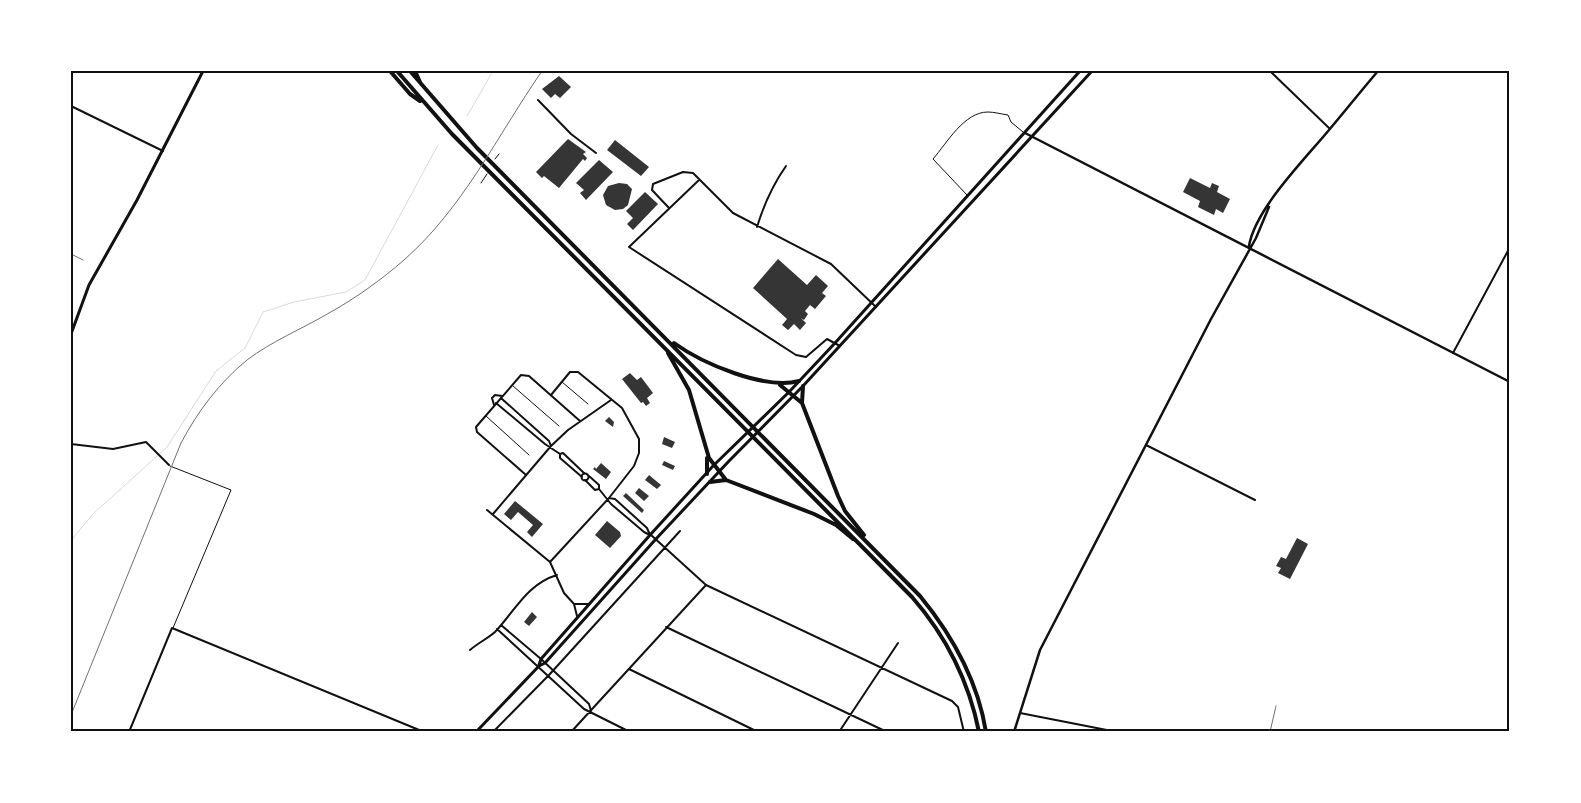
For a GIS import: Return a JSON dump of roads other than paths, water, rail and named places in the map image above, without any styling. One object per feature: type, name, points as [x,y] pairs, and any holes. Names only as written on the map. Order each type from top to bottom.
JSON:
[{"type":"highway","points":[[390,71],[414,98],[424,104]]},
{"type":"highway","points":[[398,71],[424,104],[473,155],[872,555],[920,606],[940,634],[964,680],[979,732]]},
{"type":"highway","points":[[410,71],[477,148],[875,548],[920,596],[955,647],[974,688],[986,732]]},
{"type":"highway","points":[[415,71],[423,88]]},
{"type":"highway","points":[[664,336],[702,361],[778,384],[802,404],[841,504],[875,548]]},
{"type":"highway","points":[[666,348],[689,390],[707,453],[713,466],[726,480],[821,517],[836,525],[872,555]]},
{"type":"highway","points":[[778,384],[799,381]]},
{"type":"highway","points":[[802,404],[803,386]]},
{"type":"highway","points":[[707,453],[707,474]]},
{"type":"highway","points":[[710,482],[726,480]]},
{"type":"main road","points":[[71,334],[89,285],[163,151],[203,71]]},
{"type":"main road","points":[[539,666],[541,659],[650,535],[713,466],[789,392],[1080,71]]},
{"type":"main road","points":[[476,732],[539,666],[545,663],[655,540],[794,396],[1092,71]]},
{"type":"street","points":[[1270,71],[1330,129]]},
{"type":"street","points":[[1014,732],[1040,650],[1249,247],[1251,236],[1284,183],[1378,71]]},
{"type":"street","points":[[538,100],[571,134],[596,154]]},
{"type":"street","points":[[71,106],[163,151]]},
{"type":"street","points":[[1025,132],[1510,382]]},
{"type":"street","points":[[757,227],[773,182],[786,166]]},
{"type":"street","points":[[670,208],[652,190],[656,182],[683,172],[693,173],[733,213],[831,264],[876,307]]},
{"type":"street","points":[[699,180],[629,247],[796,355],[806,357],[824,340],[831,339],[840,346]]},
{"type":"street","points":[[1453,353],[1510,248]]},
{"type":"street","points":[[550,395],[570,372],[578,372],[622,408],[639,439],[640,452],[634,466],[608,498],[550,562]]},
{"type":"street","points":[[526,475],[477,432],[477,425],[522,375],[526,375],[580,421]]},
{"type":"street","points":[[551,446],[549,441],[501,397],[494,395],[492,398],[495,404],[545,444],[551,446],[560,454],[563,453],[599,485],[599,489],[616,508],[650,535],[706,585],[954,703],[959,711],[964,732]]},
{"type":"street","points":[[492,514],[551,446],[580,421],[612,399]]},
{"type":"street","points":[[71,444],[113,449],[146,442],[169,465]]},
{"type":"street","points":[[1146,445],[1255,500]]},
{"type":"street","points":[[560,454],[560,458],[595,490],[599,489]]},
{"type":"street","points":[[582,477],[584,473]]},
{"type":"street","points":[[586,480],[589,476]]},
{"type":"street","points":[[608,498],[615,499],[648,528],[650,535]]},
{"type":"street","points":[[487,510],[550,562],[564,593],[577,610],[576,621]]},
{"type":"street","points":[[493,732],[549,675],[680,531]]},
{"type":"street","points":[[470,650],[497,630],[528,591],[541,581],[556,574]]},
{"type":"street","points":[[571,732],[706,585]]},
{"type":"street","points":[[574,604],[586,606],[591,603]]},
{"type":"street","points":[[500,625],[541,659],[589,704],[591,711]]},
{"type":"street","points":[[666,627],[887,732]]},
{"type":"street","points":[[129,732],[172,628],[424,732]]},
{"type":"street","points":[[497,630],[549,675],[584,709],[630,732]]},
{"type":"street","points":[[839,732],[898,643]]},
{"type":"street","points":[[629,669],[758,732]]},
{"type":"street","points":[[1020,713],[1117,732]]},
{"type":"lane","points":[[968,196],[933,159],[965,121],[974,114],[982,112],[1008,114],[1011,122],[1025,132]]},
{"type":"lane","points":[[562,381],[588,404]]},
{"type":"lane","points":[[512,385],[559,426]]},
{"type":"lane","points":[[485,416],[529,455]]},
{"type":"lane","points":[[169,465],[231,490],[172,628]]},
{"type":"waterway","points":[[467,116],[493,71]]},
{"type":"waterway","points":[[71,549],[73,538],[93,514],[167,447],[216,371],[245,348],[263,312],[294,302],[346,292],[365,280],[438,145]]},
{"type":"railway","points":[[71,715],[181,443],[202,409],[227,378],[247,360],[359,295],[404,260],[445,217],[462,194],[542,71]]},
{"type":"railway","points":[[71,254],[83,260]]},
{"type":"railway","points":[[1270,732],[1276,706]]}]
